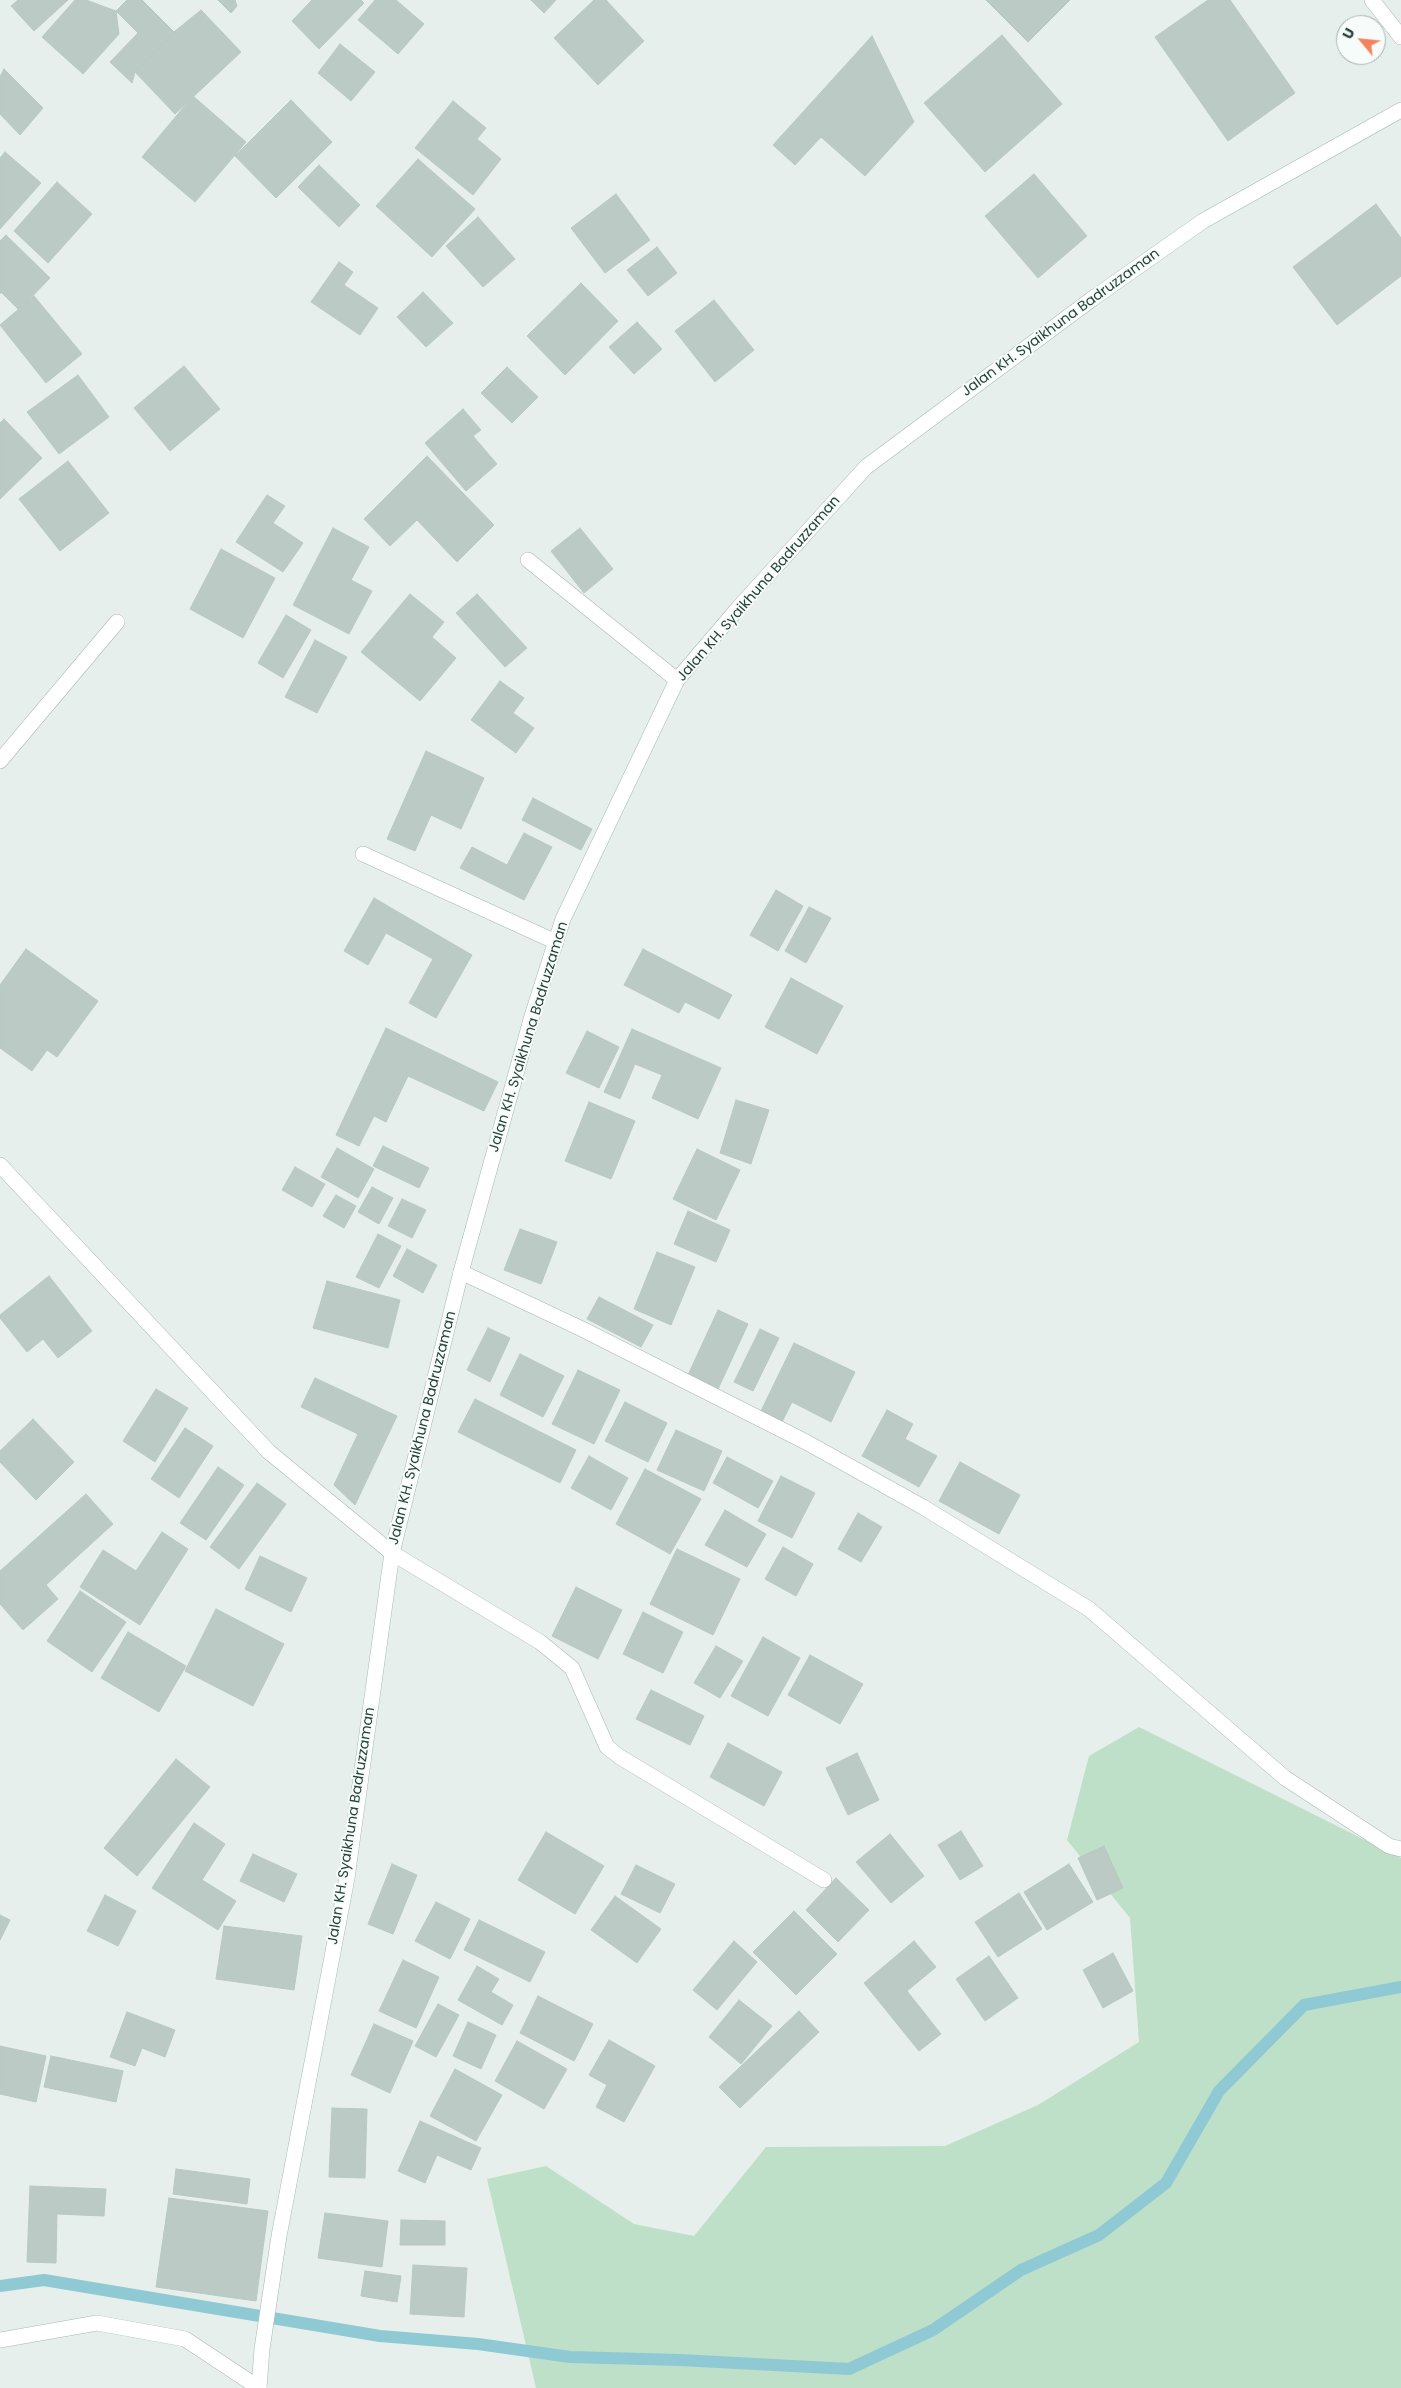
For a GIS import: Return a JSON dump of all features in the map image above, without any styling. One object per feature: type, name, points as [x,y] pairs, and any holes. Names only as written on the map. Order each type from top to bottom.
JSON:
[{"type":"street","points":[[1372,0],[1401,37]]},
{"type":"street","name":"Jalan KH. Syaikhuna Badruzzaman","points":[[259,2388],[262,2349],[279,2236],[347,1878],[392,1553],[461,1272],[532,1016],[556,942],[568,910],[676,680],[740,606],[874,461],[1084,305],[1203,221],[1401,110]]},
{"type":"street","points":[[528,560],[676,680]]},
{"type":"street","points":[[0,761],[117,622]]},
{"type":"street","points":[[362,854],[556,942]]},
{"type":"street","points":[[0,1165],[269,1452],[392,1553],[540,1642],[572,1668],[608,1747],[620,1757],[824,1880]]},
{"type":"street","points":[[461,1272],[582,1329],[806,1442],[923,1507],[1089,1609],[1285,1778],[1389,1846],[1401,1849]]},
{"type":"street","points":[[0,2340],[97,2324],[185,2339],[259,2388]]},
{"type":"green space","points":[[1139,1727],[1401,1858],[1401,2388],[536,2388],[487,2179],[546,2166],[634,2224],[694,2236],[766,2147],[945,2146],[1038,2105],[1139,2042],[1130,1918],[1067,1840],[1089,1756]]},
{"type":"building","points":[[18,0],[68,0],[34,31],[11,6]]},
{"type":"building","points":[[75,0],[86,0],[116,11],[119,34],[83,74],[42,37]]},
{"type":"building","points":[[127,0],[142,0],[174,32],[135,72],[132,83],[110,62],[138,33],[116,11]]},
{"type":"building","points":[[218,0],[235,0],[237,6],[231,13]]},
{"type":"building","points":[[312,0],[361,0],[364,3],[319,49],[292,21]]},
{"type":"building","points":[[375,0],[396,0],[424,24],[398,54],[358,20]]},
{"type":"building","points":[[531,0],[556,0],[544,13]]},
{"type":"building","points":[[594,0],[606,0],[644,41],[598,85],[554,38]]},
{"type":"building","points":[[986,0],[1070,0],[1028,42]]},
{"type":"building","points":[[1208,0],[1230,0],[1295,93],[1228,141],[1155,37]]},
{"type":"building","points":[[201,10],[241,52],[175,114],[135,72],[174,32]]},
{"type":"building","points":[[1002,35],[1062,104],[985,172],[924,103]]},
{"type":"building","points":[[872,36],[914,122],[865,176],[821,137],[795,165],[773,145]]},
{"type":"building","points":[[340,44],[375,72],[351,101],[318,73]]},
{"type":"building","points":[[4,69],[43,108],[20,135],[0,114],[0,77]]},
{"type":"building","points":[[193,96],[246,142],[195,202],[142,157]]},
{"type":"building","points":[[291,100],[332,142],[276,198],[235,156]]},
{"type":"building","points":[[453,101],[486,128],[477,139],[501,159],[473,195],[415,148]]},
{"type":"building","points":[[5,152],[41,183],[0,229],[0,158]]},
{"type":"building","points":[[418,159],[475,209],[432,257],[376,206]]},
{"type":"building","points":[[319,165],[360,205],[339,227],[298,187]]},
{"type":"building","points":[[1034,174],[1087,236],[1038,278],[985,216]]},
{"type":"building","points":[[57,182],[92,214],[48,263],[14,231]]},
{"type":"building","points":[[616,194],[650,240],[605,273],[571,228]]},
{"type":"building","points":[[1376,204],[1401,238],[1401,276],[1337,325],[1293,267]]},
{"type":"building","points":[[478,217],[515,259],[483,287],[446,246]]},
{"type":"building","points":[[6,235],[50,278],[19,310],[1,292],[0,294],[0,241]]},
{"type":"building","points":[[657,247],[677,273],[648,296],[627,270]]},
{"type":"building","points":[[339,262],[353,272],[344,285],[378,308],[360,335],[311,302]]},
{"type":"building","points":[[581,283],[618,321],[565,375],[527,336]]},
{"type":"building","points":[[423,292],[453,323],[426,347],[397,317]]},
{"type":"building","points":[[34,296],[82,354],[46,383],[0,325]]},
{"type":"building","points":[[714,300],[754,350],[715,382],[675,331]]},
{"type":"building","points":[[637,322],[662,349],[634,374],[609,347]]},
{"type":"building","points":[[184,366],[220,409],[170,451],[134,408]]},
{"type":"building","points":[[507,367],[538,397],[512,423],[481,393]]},
{"type":"building","points":[[78,375],[109,417],[59,454],[27,412]]},
{"type":"building","points":[[463,409],[481,430],[473,436],[497,464],[466,491],[425,443]]},
{"type":"building","points":[[4,419],[42,458],[0,499],[0,423]]},
{"type":"building","points":[[427,456],[494,525],[457,562],[417,520],[390,546],[364,519]]},
{"type":"building","points":[[68,461],[109,513],[60,551],[19,499]]},
{"type":"building","points":[[267,495],[285,506],[273,523],[303,543],[283,572],[236,542]]},
{"type":"building","points":[[333,528],[369,547],[351,580],[372,591],[349,634],[293,605]]},
{"type":"building","points":[[580,528],[613,569],[584,593],[551,551]]},
{"type":"building","points":[[221,549],[275,578],[243,638],[190,609]]},
{"type":"building","points":[[410,594],[444,622],[432,637],[456,658],[420,701],[361,652]]},
{"type":"building","points":[[477,594],[527,648],[505,667],[456,613]]},
{"type":"building","points":[[286,615],[311,630],[283,678],[258,663]]},
{"type":"building","points":[[315,640],[347,657],[317,713],[285,697]]},
{"type":"building","points":[[500,681],[524,698],[513,713],[534,728],[516,753],[471,720]]},
{"type":"building","points":[[426,751],[484,778],[461,829],[431,815],[415,851],[387,839]]},
{"type":"building","points":[[533,798],[592,829],[581,850],[522,820]]},
{"type":"building","points":[[524,833],[552,847],[524,900],[460,868],[472,847],[507,865]]},
{"type":"building","points":[[776,890],[803,906],[778,951],[750,935]]},
{"type":"building","points":[[374,898],[472,955],[436,1018],[409,1003],[433,959],[386,933],[368,965],[344,951]]},
{"type":"building","points":[[809,907],[831,918],[806,963],[785,951]]},
{"type":"building","points":[[26,949],[98,1001],[57,1057],[47,1050],[32,1071],[0,1048],[0,985]]},
{"type":"building","points":[[643,949],[732,995],[719,1019],[685,1002],[679,1013],[624,985]]},
{"type":"building","points":[[791,978],[843,1006],[817,1054],[765,1027]]},
{"type":"building","points":[[386,1028],[498,1082],[484,1111],[408,1076],[386,1122],[374,1116],[359,1146],[336,1135]]},
{"type":"building","points":[[632,1029],[721,1068],[698,1119],[652,1098],[662,1075],[635,1064],[620,1099],[604,1092]]},
{"type":"building","points":[[587,1031],[619,1047],[599,1088],[566,1073]]},
{"type":"building","points":[[736,1100],[769,1110],[751,1164],[720,1153]]},
{"type":"building","points":[[589,1102],[635,1121],[611,1179],[565,1161]]},
{"type":"building","points":[[383,1146],[429,1168],[419,1188],[373,1166]]},
{"type":"building","points":[[337,1148],[374,1169],[358,1198],[321,1177]]},
{"type":"building","points":[[697,1149],[740,1170],[716,1220],[673,1199]]},
{"type":"building","points":[[295,1167],[325,1184],[312,1207],[282,1190]]},
{"type":"building","points":[[372,1187],[393,1198],[379,1224],[358,1212]]},
{"type":"building","points":[[336,1195],[356,1206],[344,1228],[323,1216]]},
{"type":"building","points":[[402,1199],[426,1210],[412,1238],[388,1226]]},
{"type":"building","points":[[688,1211],[730,1230],[716,1262],[674,1244]]},
{"type":"building","points":[[520,1229],[557,1242],[541,1284],[504,1270]]},
{"type":"building","points":[[378,1234],[401,1246],[379,1288],[356,1277]]},
{"type":"building","points":[[407,1249],[437,1265],[423,1293],[393,1276]]},
{"type":"building","points":[[657,1252],[695,1267],[671,1325],[634,1309]]},
{"type":"building","points":[[49,1276],[92,1331],[58,1358],[43,1339],[27,1352],[0,1318],[0,1315]]},
{"type":"building","points":[[327,1281],[400,1300],[388,1348],[313,1328]]},
{"type":"building","points":[[599,1297],[653,1325],[641,1347],[587,1319]]},
{"type":"building","points":[[718,1310],[748,1324],[718,1389],[688,1375]]},
{"type":"building","points":[[488,1328],[510,1338],[490,1382],[467,1370]]},
{"type":"building","points":[[760,1329],[779,1338],[753,1391],[734,1382]]},
{"type":"building","points":[[794,1343],[855,1372],[831,1422],[792,1402],[782,1422],[761,1411]]},
{"type":"building","points":[[520,1354],[564,1376],[543,1417],[500,1395]]},
{"type":"building","points":[[578,1370],[620,1390],[594,1444],[552,1424]]},
{"type":"building","points":[[315,1378],[397,1416],[355,1505],[334,1485],[358,1434],[301,1407]]},
{"type":"building","points":[[156,1389],[188,1408],[155,1462],[123,1441]]},
{"type":"building","points":[[475,1399],[576,1450],[560,1483],[458,1432]]},
{"type":"building","points":[[625,1402],[667,1423],[648,1462],[605,1441]]},
{"type":"building","points":[[887,1410],[913,1424],[905,1439],[937,1456],[919,1487],[862,1456]]},
{"type":"building","points":[[33,1419],[74,1462],[36,1500],[0,1462],[0,1451]]},
{"type":"building","points":[[185,1428],[213,1446],[179,1498],[151,1479]]},
{"type":"building","points":[[676,1430],[722,1451],[704,1491],[657,1470]]},
{"type":"building","points":[[589,1456],[628,1478],[611,1510],[571,1488]]},
{"type":"building","points":[[727,1457],[773,1481],[758,1508],[713,1483]]},
{"type":"building","points":[[960,1462],[1020,1495],[999,1534],[939,1501]]},
{"type":"building","points":[[218,1467],[244,1485],[206,1540],[180,1523]]},
{"type":"building","points":[[645,1469],[701,1499],[670,1554],[616,1524]]},
{"type":"building","points":[[781,1476],[815,1493],[792,1538],[758,1521]]},
{"type":"building","points":[[257,1483],[286,1504],[239,1569],[210,1547]]},
{"type":"building","points":[[86,1494],[113,1524],[46,1585],[58,1599],[23,1630],[0,1604],[0,1571]]},
{"type":"building","points":[[725,1510],[766,1534],[747,1567],[705,1545]]},
{"type":"building","points":[[858,1513],[882,1527],[861,1562],[838,1549]]},
{"type":"building","points":[[162,1532],[188,1549],[140,1625],[80,1587],[103,1550],[136,1571]]},
{"type":"building","points":[[783,1547],[813,1564],[796,1596],[765,1579]]},
{"type":"building","points":[[677,1549],[740,1579],[713,1635],[650,1604]]},
{"type":"building","points":[[260,1556],[307,1578],[291,1612],[245,1589]]},
{"type":"building","points":[[576,1587],[622,1610],[598,1659],[552,1636]]},
{"type":"building","points":[[80,1591],[126,1622],[92,1672],[47,1641]]},
{"type":"building","points":[[216,1609],[284,1644],[253,1706],[185,1671]]},
{"type":"building","points":[[643,1612],[683,1632],[663,1673],[623,1654]]},
{"type":"building","points":[[128,1632],[186,1666],[159,1712],[101,1678]]},
{"type":"building","points":[[763,1637],[800,1658],[768,1716],[731,1696]]},
{"type":"building","points":[[716,1646],[743,1661],[720,1698],[694,1683]]},
{"type":"building","points":[[810,1655],[863,1684],[840,1724],[788,1695]]},
{"type":"building","points":[[651,1690],[704,1716],[690,1745],[636,1719]]},
{"type":"building","points":[[728,1743],[782,1772],[764,1806],[710,1777]]},
{"type":"building","points":[[857,1753],[879,1800],[848,1815],[826,1768]]},
{"type":"building","points":[[176,1759],[210,1787],[137,1876],[104,1848]]},
{"type":"building","points":[[194,1823],[225,1844],[202,1880],[236,1901],[218,1930],[152,1888]]},
{"type":"building","points":[[961,1831],[983,1866],[960,1880],[938,1845]]},
{"type":"building","points":[[546,1832],[604,1866],[575,1914],[518,1880]]},
{"type":"building","points":[[890,1834],[924,1876],[891,1903],[856,1862]]},
{"type":"building","points":[[1104,1846],[1123,1888],[1097,1900],[1078,1858]]},
{"type":"building","points":[[253,1854],[297,1874],[284,1902],[240,1881]]},
{"type":"building","points":[[392,1864],[417,1875],[393,1934],[368,1924]]},
{"type":"building","points":[[1069,1864],[1093,1902],[1047,1930],[1024,1892]]},
{"type":"building","points":[[636,1865],[675,1884],[660,1913],[621,1894]]},
{"type":"building","points":[[836,1878],[869,1910],[838,1942],[806,1910]]},
{"type":"building","points":[[1019,1893],[1042,1929],[998,1957],[975,1922]]},
{"type":"building","points":[[105,1895],[136,1911],[118,1946],[87,1931]]},
{"type":"building","points":[[615,1896],[661,1929],[637,1963],[591,1930]]},
{"type":"building","points":[[436,1902],[470,1919],[450,1959],[415,1941]]},
{"type":"building","points":[[794,1911],[837,1954],[796,1995],[753,1952]]},
{"type":"building","points":[[0,1915],[10,1920],[0,1940]]},
{"type":"building","points":[[479,1920],[545,1952],[530,1982],[464,1950]]},
{"type":"building","points":[[224,1926],[302,1936],[294,1990],[216,1979]]},
{"type":"building","points":[[734,1941],[757,1962],[717,2010],[693,1990]]},
{"type":"building","points":[[914,1941],[936,1967],[907,1991],[941,2034],[919,2051],[864,1983]]},
{"type":"building","points":[[1113,1953],[1133,1991],[1103,2008],[1083,1970]]},
{"type":"building","points":[[989,1956],[1018,1998],[985,2021],[956,1979]]},
{"type":"building","points":[[403,1960],[439,1977],[416,2028],[379,2011]]},
{"type":"building","points":[[477,1966],[499,1979],[491,1992],[513,2005],[502,2025],[458,2000]]},
{"type":"building","points":[[538,1996],[593,2024],[574,2061],[520,2033]]},
{"type":"building","points":[[739,2000],[772,2026],[741,2064],[709,2037]]},
{"type":"building","points":[[438,2004],[459,2015],[436,2057],[415,2046]]},
{"type":"building","points":[[799,2011],[819,2032],[740,2108],[719,2087]]},
{"type":"building","points":[[127,2012],[175,2030],[165,2057],[142,2048],[135,2066],[110,2057]]},
{"type":"building","points":[[468,2022],[496,2035],[481,2069],[453,2056]]},
{"type":"building","points":[[374,2024],[413,2041],[390,2093],[351,2075]]},
{"type":"building","points":[[609,2040],[655,2066],[624,2122],[596,2107],[607,2085],[589,2075]]},
{"type":"building","points":[[517,2041],[567,2069],[544,2109],[495,2081]]},
{"type":"building","points":[[0,2046],[46,2056],[36,2102],[0,2094]]},
{"type":"building","points":[[51,2056],[123,2071],[116,2102],[44,2087]]},
{"type":"building","points":[[455,2069],[502,2095],[476,2141],[430,2116]]},
{"type":"building","points":[[332,2108],[367,2109],[365,2178],[329,2177]]},
{"type":"building","points":[[420,2121],[481,2148],[471,2170],[437,2155],[425,2183],[398,2171]]},
{"type":"building","points":[[176,2169],[250,2179],[247,2204],[173,2194]]},
{"type":"building","points":[[30,2186],[106,2189],[104,2216],[57,2214],[56,2263],[27,2262]]},
{"type":"building","points":[[169,2198],[268,2211],[256,2301],[156,2287]]},
{"type":"building","points":[[325,2213],[388,2221],[382,2267],[318,2258]]},
{"type":"building","points":[[401,2220],[445,2221],[445,2245],[400,2245]]},
{"type":"building","points":[[413,2265],[467,2268],[464,2317],[410,2314]]},
{"type":"building","points":[[365,2271],[401,2276],[397,2302],[361,2296]]},
{"type":"waterway","points":[[0,2286],[44,2280],[380,2336],[478,2344],[570,2357],[680,2360],[849,2369],[933,2330],[1021,2270],[1099,2235],[1166,2183],[1219,2091],[1304,2005],[1401,1987]]}]
